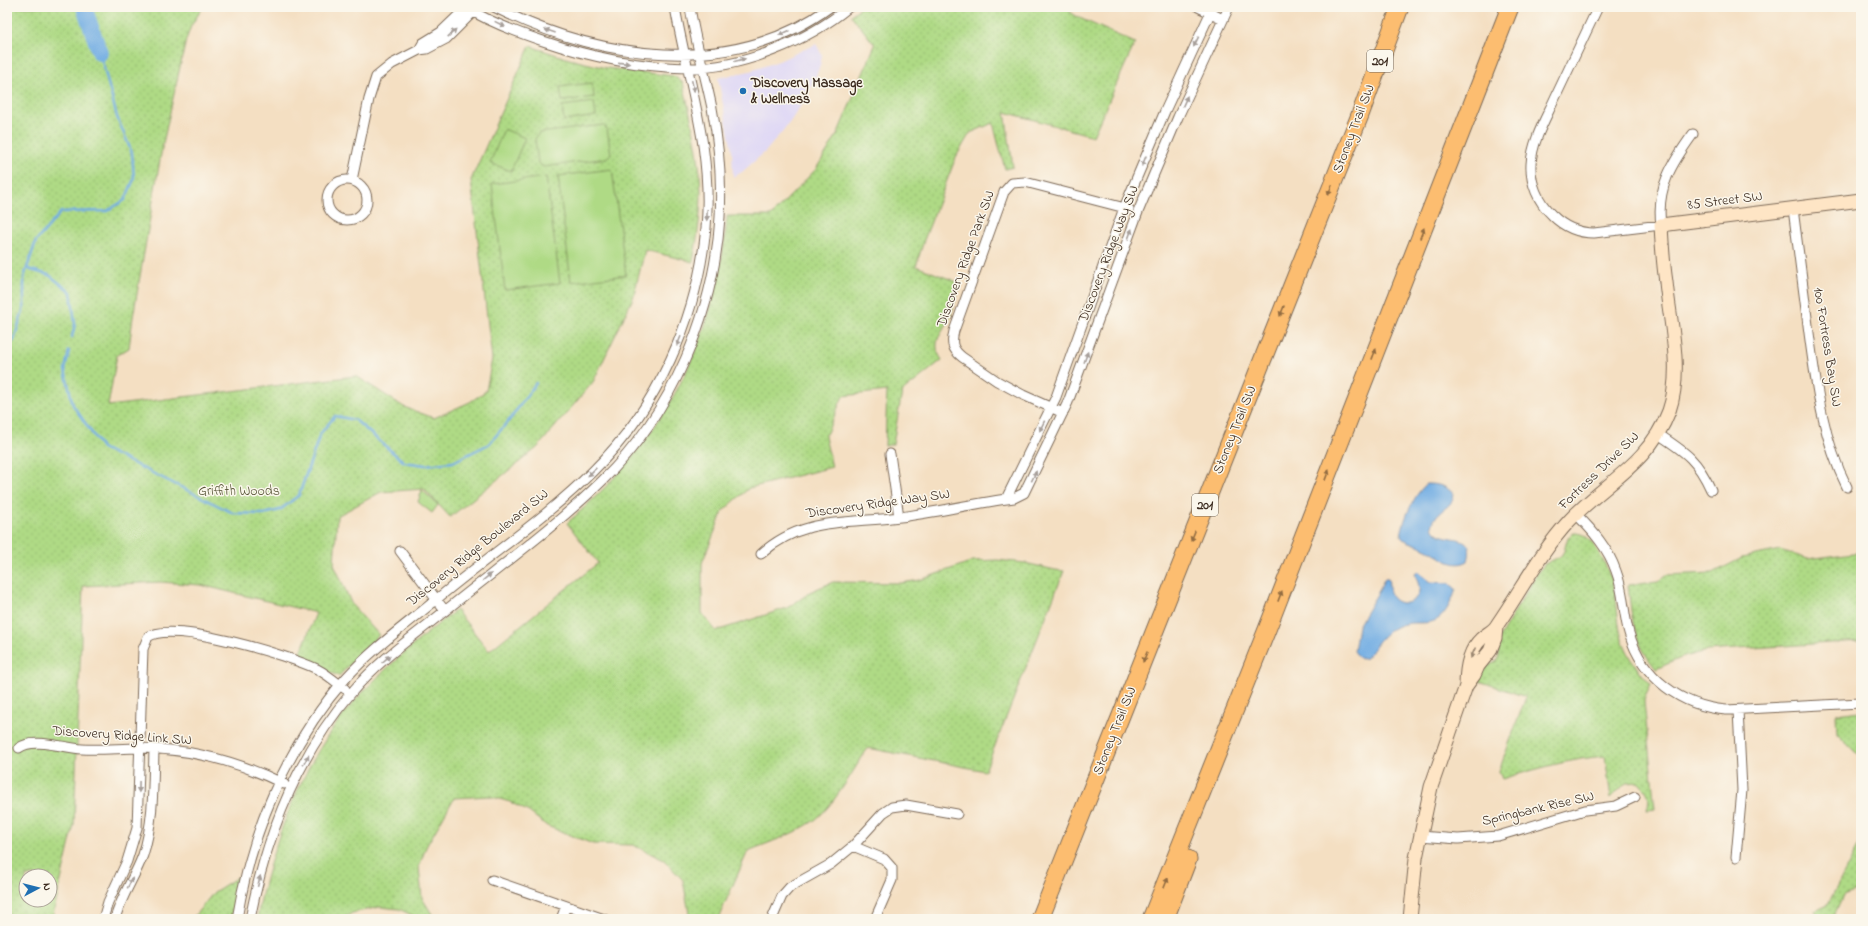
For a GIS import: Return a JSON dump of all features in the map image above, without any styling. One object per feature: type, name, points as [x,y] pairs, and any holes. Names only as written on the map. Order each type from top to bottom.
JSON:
[{"type":"highway","name":"Stoney Trail SW","points":[[1040,919],[1360,115],[1400,7]]},
{"type":"highway","points":[[1151,919],[1266,632],[1509,8]]},
{"type":"highway","points":[[1165,919],[1242,716],[1266,632]]},
{"type":"street","points":[[494,7],[521,20],[573,39],[624,50],[684,55],[723,52],[757,44],[805,23],[830,7]]},
{"type":"street","name":"Discovery Ridge Boulevard SW","points":[[237,919],[255,842],[279,782],[308,730],[341,685],[378,647],[457,581],[569,494],[607,456],[632,427],[667,367],[691,308],[702,258],[706,225],[707,188],[705,151],[698,111],[684,55],[676,7]]},
{"type":"street","name":"Discovery Ridge Boulevard SW","points":[[250,919],[265,857],[291,788],[326,726],[350,694],[391,654],[538,536],[583,498],[617,466],[647,427],[679,372],[698,327],[711,279],[718,239],[721,188],[712,107],[702,68],[690,7]]},
{"type":"street","points":[[352,180],[369,99],[376,77],[392,64],[419,50],[428,49],[446,39],[470,8],[512,30],[568,50],[620,63],[702,68],[760,55],[791,43],[812,33],[848,7]]},
{"type":"street","points":[[1198,7],[1212,10],[1223,19]]},
{"type":"street","name":"Discovery Ridge Way SW","points":[[761,554],[772,543],[785,536],[828,523],[899,517],[1018,497],[1028,488],[1063,413],[1085,360],[1138,212],[1178,117],[1229,7]]},
{"type":"street","name":"85 Street SW","points":[[1598,7],[1540,130],[1531,163],[1535,189],[1548,211],[1566,225],[1581,231],[1594,233],[1861,200]]},
{"type":"street","name":"Discovery Ridge Way SW","points":[[1006,499],[1051,408],[1070,361],[1087,309],[1124,208],[1165,111],[1212,10]]},
{"type":"street","points":[[805,23],[812,33]]},
{"type":"street","points":[[568,50],[573,39]]},
{"type":"street","points":[[1165,111],[1178,117]]},
{"type":"street","points":[[1661,225],[1659,202],[1663,187],[1677,156],[1693,134]]},
{"type":"street","points":[[352,180],[366,192],[367,204],[361,215],[350,220],[345,220],[333,215],[327,203],[327,196],[329,190],[339,182],[352,180]]},
{"type":"street","name":"Discovery Ridge Park SW","points":[[1063,413],[1022,395],[997,381],[962,357],[954,349],[952,339],[954,331],[991,226],[1004,192],[1012,183],[1019,181],[1138,212]]},
{"type":"street","points":[[707,188],[721,188]]},
{"type":"street","name":"100 Fortress Bay SW","points":[[1792,208],[1817,390],[1832,453],[1846,487]]},
{"type":"street","name":"Fortress Drive SW","points":[[1410,919],[1414,873],[1420,836],[1431,787],[1466,686],[1466,673],[1473,650],[1480,639],[1496,627],[1543,552],[1576,514],[1613,483],[1646,452],[1658,434],[1669,410],[1676,374],[1661,225]]},
{"type":"street","points":[[1087,309],[1101,313]]},
{"type":"street","points":[[667,367],[679,372]]},
{"type":"street","points":[[1658,434],[1688,454],[1703,472],[1711,490]]},
{"type":"street","points":[[890,454],[899,517]]},
{"type":"street","points":[[607,456],[617,466]]},
{"type":"street","points":[[1576,514],[1600,539],[1610,556],[1620,579],[1629,633],[1638,654],[1650,673],[1667,688],[1690,702],[1715,709],[1738,710],[1861,703]]},
{"type":"street","points":[[529,525],[538,536]]},
{"type":"street","points":[[400,551],[445,611]]},
{"type":"street","points":[[103,919],[108,902],[127,861],[137,828],[143,649],[148,637],[156,632],[175,633],[216,638],[268,651],[317,670],[341,685],[350,694]]},
{"type":"street","points":[[1736,857],[1742,790],[1738,710]]},
{"type":"street","name":"Discovery Ridge Link SW","points":[[19,748],[31,743],[81,749],[140,748],[178,751],[228,761],[291,788]]},
{"type":"street","points":[[115,919],[118,907],[136,871],[147,842],[152,807],[154,749]]},
{"type":"street","name":"Springbank Rise SW","points":[[1420,836],[1458,839],[1498,836],[1585,810],[1616,806],[1635,797]]},
{"type":"street","points":[[772,919],[782,896],[790,887],[832,864],[853,846],[883,813],[892,807],[906,805],[957,814]]},
{"type":"street","points":[[853,846],[884,859],[892,868],[892,880],[875,919]]},
{"type":"street","points":[[492,880],[604,919]]},
{"type":"street","points":[[561,919],[566,906]]},
{"type":"shaded area","points":[[816,44],[822,55],[820,66],[801,105],[790,122],[766,151],[742,172],[733,177],[732,151],[718,78],[750,71],[779,61]]},
{"type":"green space","name":"Griffith Woods","points":[[7,7],[203,7],[191,26],[186,40],[162,148],[129,348],[117,355],[108,406],[356,376],[404,407],[434,418],[470,402],[486,391],[492,359],[471,180],[530,46],[569,59],[606,68],[674,76],[683,83],[695,137],[699,164],[701,192],[700,209],[693,262],[645,250],[633,298],[593,382],[537,448],[450,517],[424,489],[381,492],[337,516],[334,564],[352,605],[379,635],[339,676],[298,660],[316,613],[201,585],[160,582],[83,586],[74,825],[58,893],[58,868],[18,868],[18,908],[55,908],[52,919],[7,919]]},
{"type":"green space","points":[[861,7],[1067,7],[1073,15],[1135,43],[1093,136],[1005,112],[1013,167],[1005,169],[993,123],[970,133],[956,157],[924,240],[916,266],[960,283],[950,317],[937,342],[938,353],[942,360],[902,392],[893,444],[885,446],[887,391],[843,396],[825,437],[832,467],[749,488],[723,511],[702,563],[702,613],[716,631],[787,608],[814,590],[833,582],[901,583],[920,580],[973,561],[997,560],[1025,563],[1064,571],[985,771],[868,748],[837,796],[815,820],[791,834],[748,851],[718,919],[690,919],[683,880],[664,860],[633,845],[593,844],[547,826],[529,812],[510,802],[489,796],[454,798],[426,847],[419,867],[422,898],[435,919],[420,919],[399,909],[380,907],[352,913],[344,919],[257,919],[271,862],[291,805],[318,752],[334,727],[364,691],[428,632],[456,610],[489,651],[598,563],[567,523],[601,492],[631,458],[657,423],[679,386],[697,347],[711,305],[721,262],[727,216],[771,216],[816,169],[837,135],[875,45],[851,15]]},
{"type":"green space","points":[[592,83],[594,97],[562,101],[560,87]]},
{"type":"green space","points":[[594,102],[596,116],[564,121],[562,106]]},
{"type":"green space","points":[[603,125],[607,129],[611,154],[606,158],[544,167],[538,163],[535,139],[539,133]]},
{"type":"green space","points":[[504,129],[525,138],[511,171],[490,163]]},
{"type":"green space","points":[[612,169],[626,275],[571,282],[558,176]]},
{"type":"green space","points":[[546,177],[560,283],[505,290],[492,184]]},
{"type":"green space","points":[[422,490],[438,505],[432,513],[418,502]]},
{"type":"green space","points":[[1574,533],[1588,538],[1602,558],[1613,585],[1622,639],[1636,666],[1651,684],[1645,696],[1644,702],[1655,809],[1647,810],[1649,797],[1644,788],[1638,782],[1626,783],[1611,798],[1605,756],[1566,762],[1502,779],[1499,771],[1526,697],[1479,681],[1483,668],[1496,662],[1499,656],[1498,640],[1538,572],[1545,564],[1561,556],[1568,537]]},
{"type":"green space","points":[[1780,550],[1808,559],[1861,552],[1861,641],[1706,651],[1681,658],[1656,669],[1642,649],[1635,630],[1628,585],[1658,582],[1666,575],[1713,573],[1742,558]]},
{"type":"green space","points":[[1861,711],[1861,758],[1837,734],[1836,714]]},
{"type":"green space","points":[[1861,840],[1861,889],[1843,896],[1833,919],[1819,919],[1815,910],[1828,904]]},
{"type":"green space","points":[[241,875],[231,919],[192,919],[214,892]]},
{"type":"water","points":[[1427,484],[1442,486],[1449,489],[1454,495],[1453,500],[1440,512],[1434,520],[1432,526],[1436,532],[1442,536],[1463,541],[1467,544],[1470,551],[1468,561],[1457,564],[1451,563],[1427,549],[1401,537],[1410,508],[1422,488]]},
{"type":"water","points":[[1417,571],[1431,582],[1449,583],[1456,589],[1447,609],[1437,620],[1425,623],[1405,624],[1392,629],[1380,640],[1366,658],[1360,659],[1354,651],[1358,626],[1380,589],[1384,579],[1388,579],[1392,597],[1399,602],[1407,603],[1415,599],[1418,595],[1419,589],[1415,573]]},
{"type":"waterway","points":[[84,7],[100,53]]},
{"type":"waterway","points":[[7,347],[14,340],[24,307],[24,277],[36,241],[61,212],[107,211],[125,200],[134,179],[132,153],[117,117],[100,53]]},
{"type":"waterway","points":[[27,268],[49,275],[71,292],[75,324],[72,337]]},
{"type":"waterway","points":[[69,351],[65,370],[73,405],[102,448],[233,513],[264,514],[280,510],[299,495],[320,434],[335,416],[355,420],[404,462],[425,465],[453,462],[489,444],[511,418],[536,383]]},
{"type":"place","name":"Discovery Massage & Wellness","points":[[743,91]]}]
